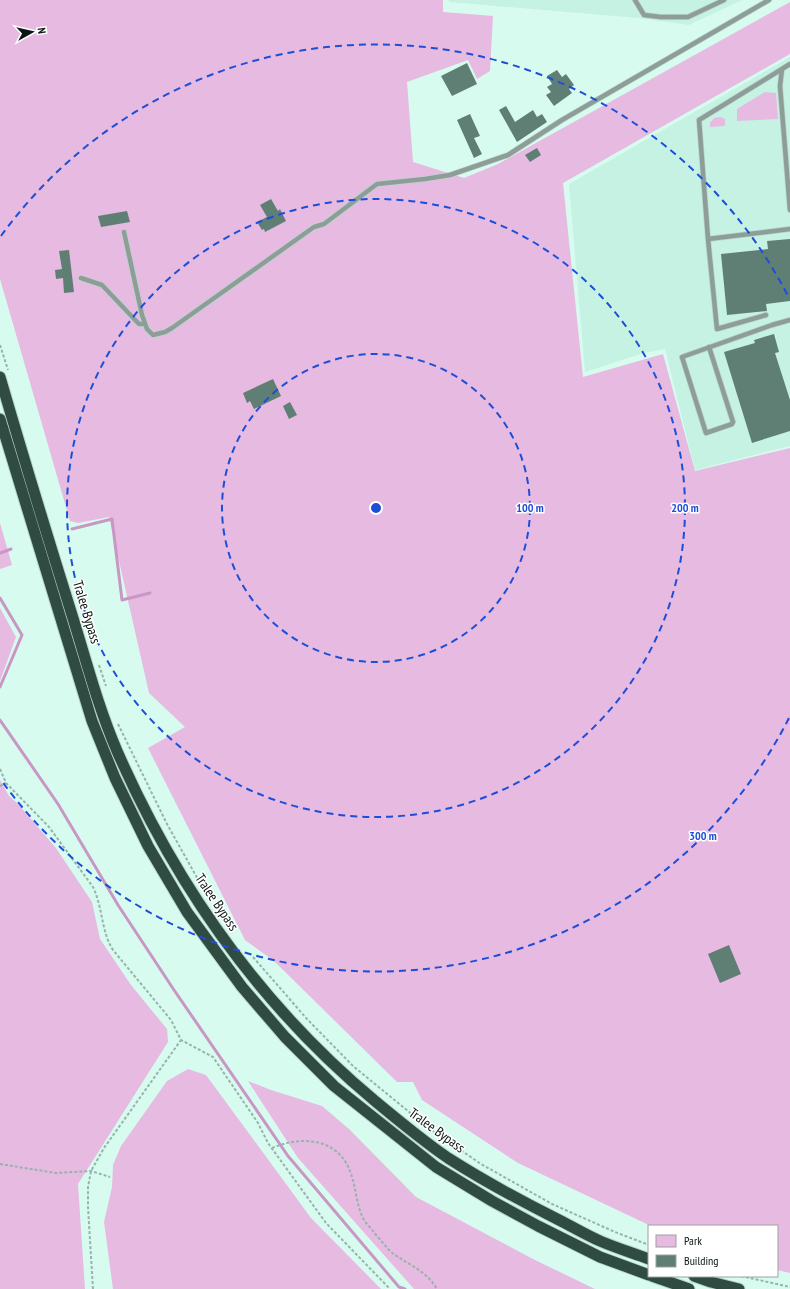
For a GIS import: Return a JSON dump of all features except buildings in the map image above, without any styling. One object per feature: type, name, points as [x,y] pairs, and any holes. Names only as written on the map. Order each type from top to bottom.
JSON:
[{"type":"highway","name":"Tralee Bypass","points":[[5,375],[46,533],[103,715],[116,750],[167,851],[198,903],[245,968],[296,1027],[343,1074],[395,1118],[447,1157],[511,1196],[544,1213],[601,1241],[648,1259]]},
{"type":"highway","name":"Tralee Bypass","points":[[0,419],[92,721],[115,778],[148,846],[187,912],[242,987],[285,1036],[334,1086],[436,1167],[492,1201],[538,1226],[600,1257],[648,1275]]},
{"type":"highway","points":[[655,1277],[689,1289]]},
{"type":"highway","points":[[697,1277],[739,1289]]},
{"type":"lane","points":[[636,0],[644,16],[688,17],[724,0]]},
{"type":"lane","points":[[124,232],[145,324],[149,332],[153,335],[165,332],[314,227],[324,224],[377,184],[450,175],[508,154],[562,120],[769,0]]},
{"type":"lane","points":[[766,316],[717,329],[708,239],[699,120],[790,64]]},
{"type":"lane","points":[[782,68],[780,86],[789,178],[790,210]]},
{"type":"lane","points":[[708,239],[790,229]]},
{"type":"lane","points":[[81,278],[102,285],[139,324],[145,324]]},
{"type":"lane","points":[[709,347],[733,422],[732,424],[706,433],[682,357],[709,347],[772,325],[790,320]]},
{"type":"path","points":[[0,345],[5,375]]},
{"type":"path","points":[[99,665],[106,688]]},
{"type":"path","points":[[116,718],[167,824],[202,886]]},
{"type":"path","points":[[0,769],[6,783],[42,819],[87,879],[98,898],[105,933],[110,946],[170,1020],[181,1040],[213,1057],[258,1123],[272,1148],[326,1223],[390,1289]]},
{"type":"path","points":[[0,786],[6,783]]},
{"type":"path","points":[[251,955],[307,1019],[353,1066],[430,1129],[481,1164],[552,1204],[615,1232],[648,1245]]},
{"type":"path","points":[[93,1289],[88,1207],[88,1187],[91,1171],[104,1148],[181,1040]]},
{"type":"path","points":[[272,1148],[285,1143],[307,1141],[321,1143],[329,1146],[337,1152],[349,1169],[360,1211],[365,1221],[391,1251],[420,1270],[437,1289]]},
{"type":"path","points":[[0,1164],[56,1173],[91,1171],[110,1178]]},
{"type":"path","points":[[745,1277],[790,1287]]},
{"type":"shaded area","points":[[449,0],[742,0],[689,25],[638,18],[449,2]]},
{"type":"shaded area","points":[[790,57],[790,446],[695,470],[665,349],[644,353],[585,372],[569,184]]},
{"type":"green space","points":[[0,0],[443,0],[443,12],[493,16],[490,71],[477,79],[468,60],[407,82],[413,162],[464,178],[498,164],[790,2],[790,54],[563,183],[583,377],[663,354],[695,471],[790,448],[790,1273],[778,1270],[778,1225],[649,1225],[518,1163],[422,1100],[413,1082],[397,1082],[274,961],[245,940],[148,748],[185,727],[149,693],[109,517],[78,523],[70,521],[0,279]]},
{"type":"green space","points":[[765,92],[776,93],[778,119],[737,121],[737,109]]},
{"type":"green space","points":[[721,117],[725,119],[725,126],[710,127],[710,123],[714,118]]},
{"type":"green space","points":[[0,523],[12,565],[0,569]]},
{"type":"green space","points":[[0,608],[16,637],[0,681]]},
{"type":"green space","points":[[0,780],[9,796],[18,804],[56,848],[92,902],[100,939],[131,985],[167,1029],[168,1042],[78,1184],[85,1289],[0,1289]]},
{"type":"green space","points":[[188,1069],[206,1075],[311,1218],[381,1289],[113,1289],[104,1222],[112,1187],[113,1165],[121,1146],[167,1081]]},
{"type":"green space","points":[[248,1081],[322,1106],[349,1129],[416,1197],[535,1260],[595,1289],[414,1289],[298,1158]]},
{"type":"waterway","points":[[72,529],[112,519],[122,600],[150,593]]},
{"type":"waterway","points":[[0,553],[11,549]]},
{"type":"waterway","points":[[0,598],[22,635],[0,687]]},
{"type":"waterway","points":[[0,720],[58,804],[118,905],[174,990],[288,1156],[399,1287],[405,1289]]}]
